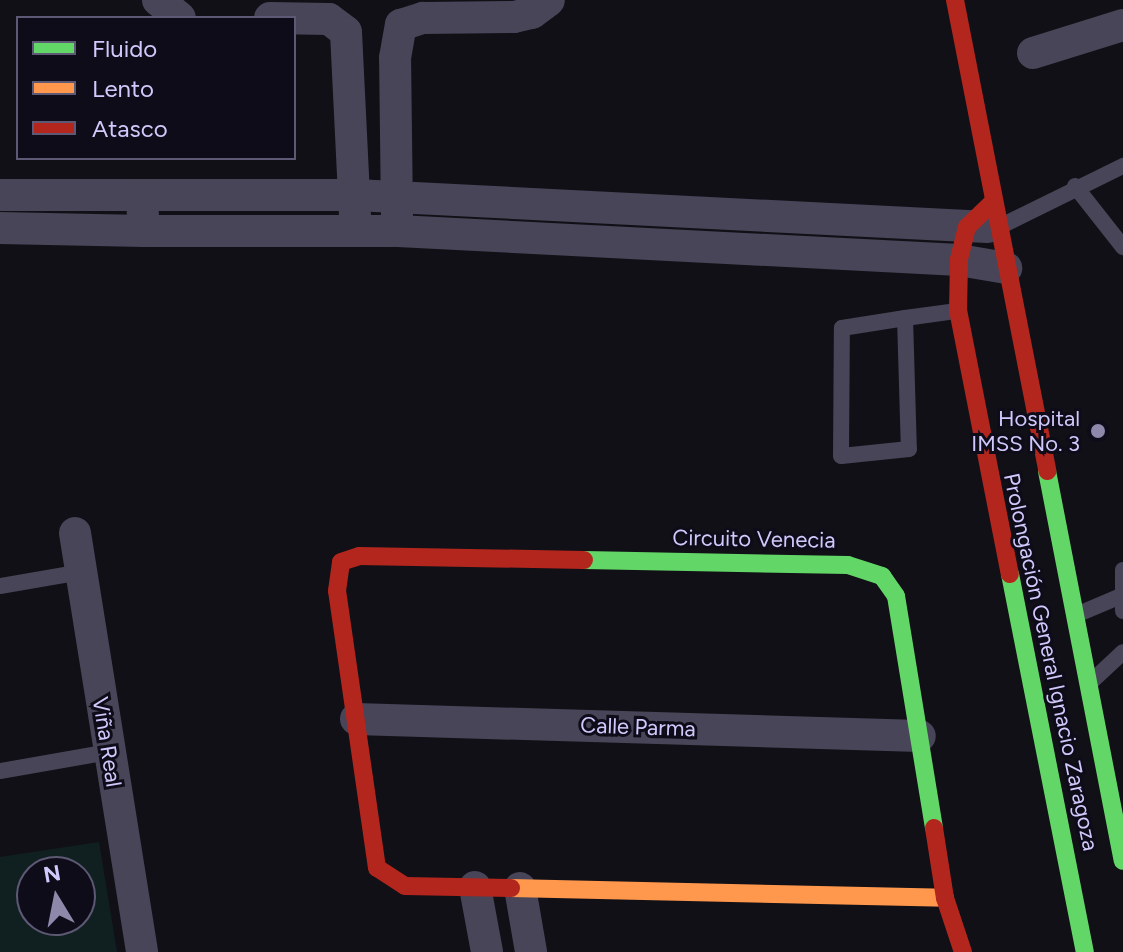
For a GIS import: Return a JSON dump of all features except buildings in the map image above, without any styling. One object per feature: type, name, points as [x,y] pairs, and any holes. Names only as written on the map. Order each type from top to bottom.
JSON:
[{"type":"street","points":[[158,0],[178,16]]},
{"type":"street","points":[[398,231],[395,58],[401,25],[423,18],[514,17],[532,13],[549,0]]},
{"type":"street","name":"Prolongación General Ignacio Zaragoza","points":[[955,0],[986,219],[1006,268],[1088,685],[1103,727],[1123,861]]},
{"type":"street","points":[[296,18],[329,19],[346,32],[355,232]]},
{"type":"street","points":[[1033,53],[1112,18]]},
{"type":"street","points":[[0,195],[142,198],[397,196],[986,219]]},
{"type":"street","points":[[142,198],[144,231]]},
{"type":"street","name":"Prolongación General Ignacio Zaragoza","points":[[986,219],[959,260],[958,310],[1085,952]]},
{"type":"street","points":[[0,228],[398,231],[959,260],[1006,268]]},
{"type":"street","name":"Viña Real","points":[[75,533],[142,952]]},
{"type":"street","points":[[1004,548],[1029,538],[1059,537]]},
{"type":"street","name":"Circuito Venecia","points":[[356,719],[336,574],[341,562],[359,556],[848,565],[882,576],[896,596],[945,898],[963,952]]},
{"type":"street","points":[[356,719],[377,868],[390,881],[405,886],[945,898]]},
{"type":"street","name":"Calle Parma","points":[[356,719],[920,736]]},
{"type":"street","points":[[475,887],[487,952]]},
{"type":"street","points":[[520,888],[531,952]]},
{"type":"lane","points":[[986,219],[1123,166]]},
{"type":"lane","points":[[1075,186],[1123,247]]},
{"type":"lane","points":[[905,318],[909,449],[841,456],[842,328],[905,318],[958,310]]},
{"type":"lane","points":[[1075,616],[1122,601],[1123,570]]},
{"type":"lane","points":[[0,586],[81,572]]},
{"type":"lane","points":[[1088,685],[1123,652]]},
{"type":"lane","points":[[0,771],[109,752]]},
{"type":"shaded area","points":[[99,842],[117,952],[0,952],[0,857]]},
{"type":"traffic: fast","points":[[1047,471],[1123,861]]},
{"type":"traffic: fast","points":[[584,560],[848,565],[882,576],[896,596],[934,828]]},
{"type":"traffic: fast","points":[[1010,574],[1085,952]]},
{"type":"traffic: slow","points":[[511,888],[945,898]]},
{"type":"traffic: jam","points":[[955,0],[1047,471]]},
{"type":"traffic: jam","points":[[993,202],[967,227],[959,260],[958,310],[1010,574]]},
{"type":"traffic: jam","points":[[511,888],[405,886],[377,868],[337,591],[341,562],[359,556],[584,560]]},
{"type":"traffic: jam","points":[[934,828],[945,898],[963,952]]},
{"type":"place","name":"Hospital IMSS No. 3","points":[[1098,431]]}]
